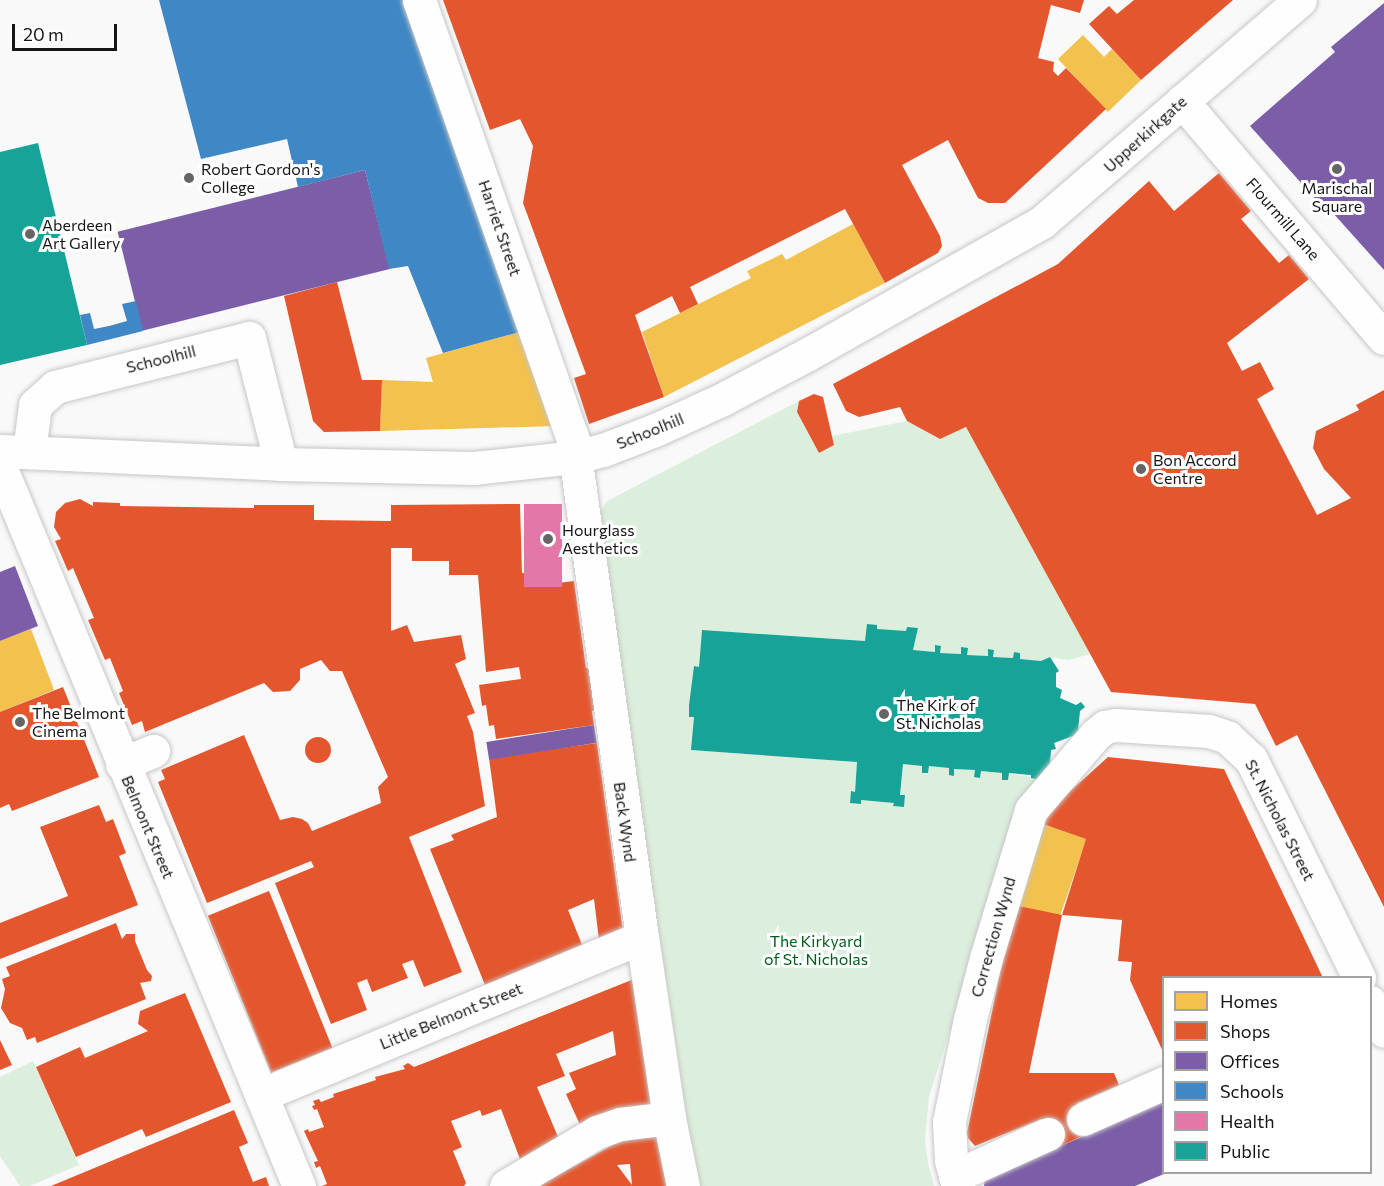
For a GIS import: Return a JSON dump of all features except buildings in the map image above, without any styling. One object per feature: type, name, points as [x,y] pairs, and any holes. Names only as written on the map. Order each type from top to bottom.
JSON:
[{"type":"street","name":"Harriet Street","points":[[419,0],[491,200],[573,440],[576,457]]},
{"type":"street","name":"Upperkirkgate","points":[[982,256],[1056,212],[1300,0]]},
{"type":"street","name":"Flourmill Lane","points":[[1182,101],[1384,338]]},
{"type":"street","name":"Schoolhill","points":[[281,464],[249,338],[56,387],[35,405],[15,452],[281,464],[493,468],[576,457],[655,430],[723,399],[982,256]]},
{"type":"street","name":"Back Wynd","points":[[576,457],[642,937],[669,1118],[683,1186]]},
{"type":"street","name":"Belmont Street","points":[[0,466],[299,1186]]},
{"type":"street","name":"St. Nicholas Street","points":[[1116,725],[1209,731],[1227,737],[1251,759],[1358,976]]},
{"type":"street","name":"Correction Wynd","points":[[957,1181],[951,1160],[949,1122],[970,1019],[993,930],[1031,810],[1095,735],[1105,727],[1116,725]]},
{"type":"street","points":[[122,764],[153,751]]},
{"type":"street","name":"Little Belmont Street","points":[[261,1095],[642,937]]},
{"type":"street","points":[[1372,1004],[1384,1031]]},
{"type":"street","points":[[1083,1119],[1162,1084]]},
{"type":"street","points":[[506,1186],[597,1132],[620,1124],[669,1118]]},
{"type":"street","points":[[957,1181],[1048,1134]]},
{"type":"green space","name":"The Kirkyard of St. Nicholas","points":[[799,401],[797,412],[819,453],[834,445],[832,436],[907,421],[940,439],[966,427],[1091,654],[1068,660],[1050,657],[1041,661],[1020,659],[1020,652],[1014,652],[1013,658],[993,657],[994,650],[989,649],[988,656],[967,655],[961,648],[961,654],[940,653],[941,646],[935,645],[935,652],[913,650],[918,628],[907,627],[906,631],[865,641],[702,630],[699,667],[694,666],[689,705],[689,716],[694,717],[692,750],[857,762],[855,792],[851,792],[850,803],[861,804],[861,800],[894,803],[894,806],[904,807],[905,796],[900,795],[903,764],[922,766],[922,773],[928,773],[929,766],[949,768],[949,775],[954,775],[954,769],[975,770],[975,777],[980,778],[981,771],[1002,773],[1002,780],[1008,780],[1009,773],[1036,778],[1017,816],[929,1097],[925,1139],[934,1186],[697,1186],[624,696],[601,511],[607,501]]},
{"type":"green space","points":[[33,1061],[79,1165],[30,1186],[20,1186],[0,1156],[0,1077]]},
{"type":"place","name":"Marischal Square","points":[[1337,169]]},
{"type":"place","name":"Robert Gordon's College","points":[[189,178]]},
{"type":"place","name":"Aberdeen Art Gallery","points":[[30,234]]},
{"type":"place","name":"Bon Accord Centre","points":[[1141,469]]},
{"type":"place","name":"Hourglass Aesthetics","points":[[548,539]]},
{"type":"place","name":"The Kirk of St. Nicholas","points":[[884,714]]},
{"type":"place","name":"The Belmont Cinema","points":[[20,722]]}]
